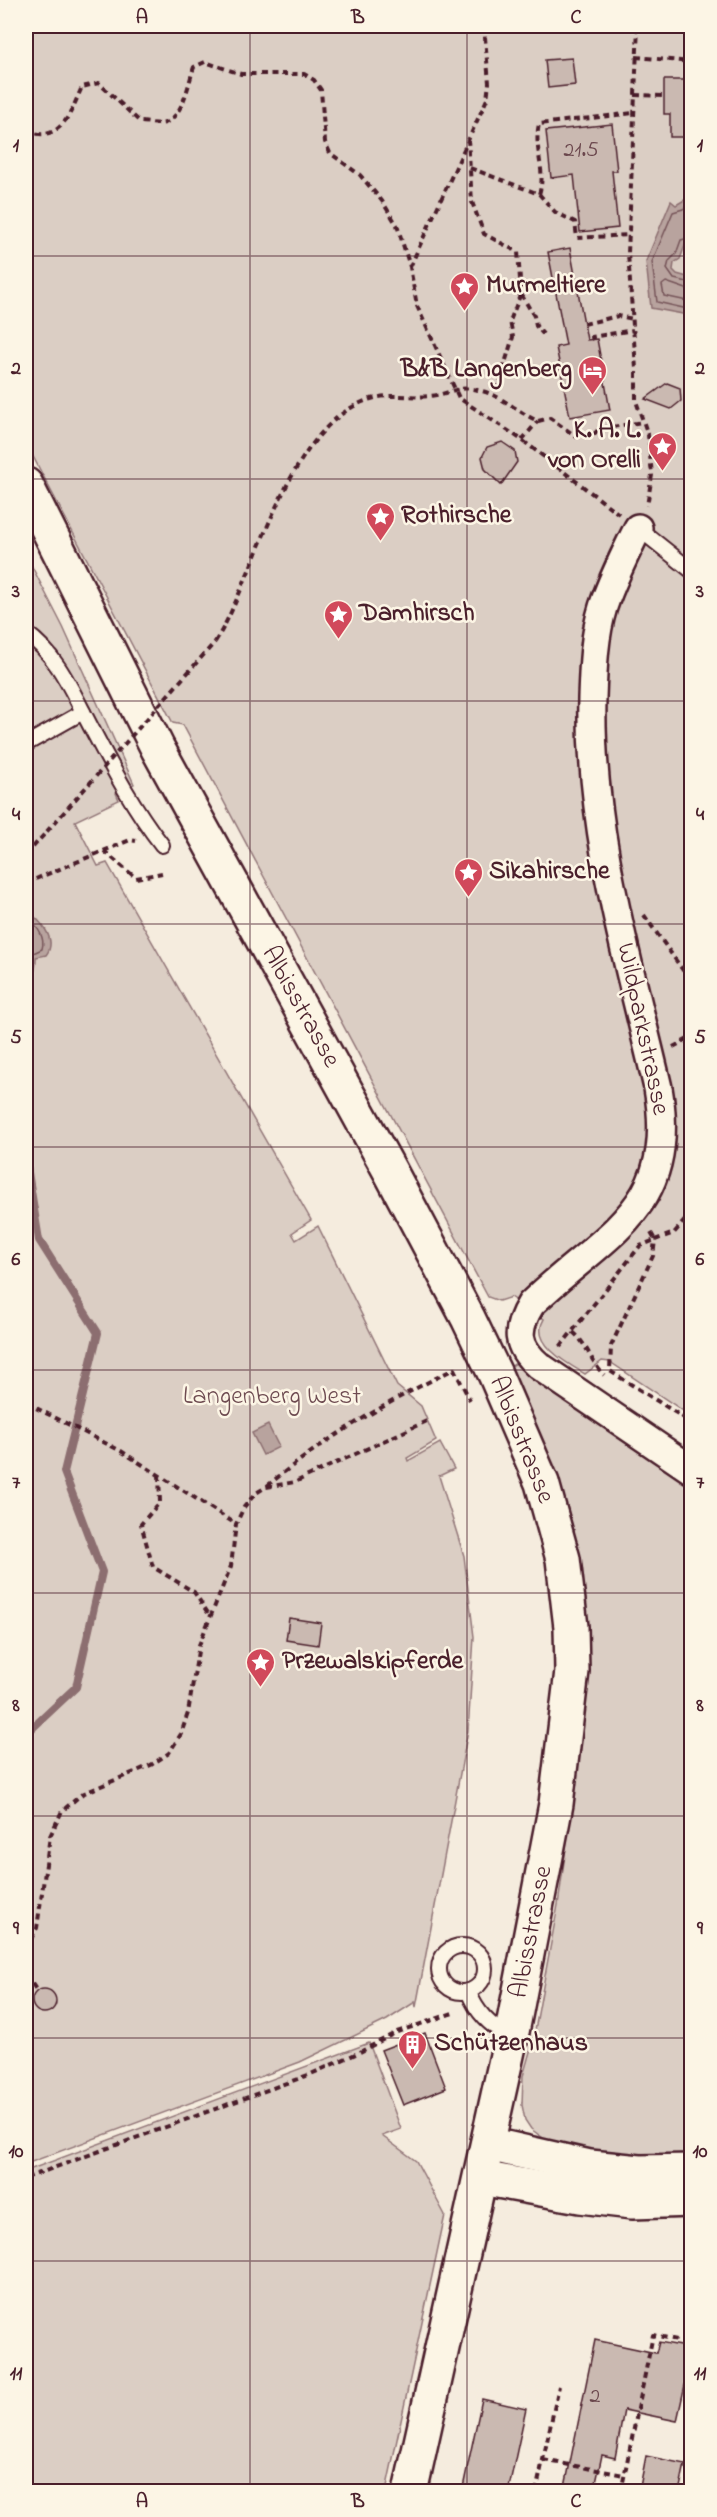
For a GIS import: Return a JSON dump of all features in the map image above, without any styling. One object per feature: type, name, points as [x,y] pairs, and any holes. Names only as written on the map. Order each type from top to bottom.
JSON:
[{"type":"main road","name":"Albisstrasse","points":[[26,485],[158,749],[390,1171],[468,1318],[542,1483],[555,1525],[569,1594],[572,1660],[569,1707],[556,1804],[511,2037],[410,2492]]},
{"type":"main road","points":[[488,2144],[590,2167],[640,2172],[692,2171]]},
{"type":"main road","points":[[481,2178],[580,2196],[632,2202],[692,2200]]},
{"type":"street","name":"Wildparkstrasse","points":[[638,528],[616,573],[602,609],[593,665],[591,718],[594,780],[603,848],[662,1110],[659,1161],[647,1191],[623,1224],[531,1305],[523,1317],[520,1337],[527,1356],[539,1366],[692,1470]]},
{"type":"lane","points":[[638,528],[692,571]]},
{"type":"lane","points":[[26,633],[36,640],[58,665],[139,816],[162,845]]},
{"type":"lane","points":[[26,744],[83,712]]},
{"type":"lane","points":[[468,1991],[474,2006],[490,2026],[511,2037]]},
{"type":"path","points":[[410,267],[487,99],[489,83],[484,26]]},
{"type":"path","points":[[26,131],[45,134],[55,130],[64,123],[82,87],[99,83],[140,122],[164,123],[176,114],[194,68],[205,62],[241,74],[304,74],[314,80],[321,90],[325,142],[330,153],[360,175],[382,201],[397,225],[410,267],[417,306],[459,398],[522,440],[638,528],[648,506],[652,475],[648,435],[636,401],[628,235],[638,26]]},
{"type":"path","points":[[636,57],[692,62]]},
{"type":"path","points":[[635,95],[664,96]]},
{"type":"path","points":[[539,194],[543,183],[536,138],[539,124],[634,113]]},
{"type":"path","points":[[468,139],[472,202],[484,234],[518,252],[521,293],[534,316],[536,326],[543,334]]},
{"type":"path","points":[[470,168],[539,194],[555,212],[575,222],[577,238],[628,235]]},
{"type":"path","points":[[495,396],[513,337],[510,321],[521,293]]},
{"type":"path","points":[[584,324],[618,316],[633,319]]},
{"type":"path","points":[[593,340],[592,337],[633,330]]},
{"type":"path","points":[[26,855],[215,642],[282,495],[318,435],[347,411],[368,400],[389,394],[430,396],[463,386],[485,391],[538,421]]},
{"type":"path","points":[[522,440],[538,421],[550,418],[577,437],[591,437],[598,429],[643,422]]},
{"type":"path","points":[[26,883],[130,840],[162,845]]},
{"type":"path","points":[[104,851],[136,878],[162,873]]},
{"type":"path","points":[[642,911],[687,976],[692,987]]},
{"type":"path","points":[[636,1208],[655,1240],[653,1256],[611,1347],[610,1371],[692,1424]]},
{"type":"path","points":[[560,1347],[640,1246],[674,1233],[692,1212]]},
{"type":"path","points":[[573,1332],[580,1338],[596,1367],[604,1375]]},
{"type":"path","points":[[26,1947],[38,1928],[50,1836],[62,1811],[82,1794],[151,1765],[169,1753],[181,1734],[189,1713],[199,1645],[231,1566],[236,1524],[244,1507],[256,1493],[301,1460],[405,1393],[454,1368],[470,1400]]},
{"type":"path","points":[[463,1404],[478,1396]]},
{"type":"path","points":[[26,1407],[34,1407],[121,1451],[236,1524]]},
{"type":"path","points":[[266,1487],[295,1482],[429,1420]]},
{"type":"path","points":[[159,1474],[160,1502],[141,1524],[153,1567],[194,1592],[211,1616]]},
{"type":"path","points":[[26,1975],[37,1991]]},
{"type":"path","points":[[26,2178],[311,2074],[397,2032],[474,2006]]},
{"type":"path","points":[[621,2492],[653,2335],[692,2343]]},
{"type":"path","points":[[536,2492],[559,2386]]},
{"type":"path","points":[[543,2460],[624,2475]]},
{"type":"green space","points":[[26,26],[691,26],[691,1416],[610,1362],[602,1361],[585,1374],[578,1370],[552,1352],[546,1344],[541,1328],[544,1319],[511,1297],[499,1301],[488,1297],[183,725],[173,723],[28,447],[26,439]]},
{"type":"green space","name":"Langenberg West","points":[[26,555],[63,627],[134,784],[116,793],[119,800],[75,821],[98,866],[107,863],[311,1220],[292,1233],[296,1240],[318,1226],[397,1386],[421,1406],[436,1441],[407,1458],[408,1461],[440,1443],[454,1469],[439,1476],[464,1556],[474,1637],[468,1731],[416,2007],[415,2002],[387,2020],[300,2062],[26,2164]]},
{"type":"green space","points":[[516,1363],[691,1484],[691,2157],[635,2157],[577,2151],[550,2143],[531,2129],[525,2120],[522,2105],[523,2076],[533,2041],[558,1905],[575,1783],[584,1696],[506,1370]]},
{"type":"green space","points":[[369,2043],[401,2129],[382,2136],[416,2161],[445,2215],[386,2491],[26,2491],[26,2171]]},
{"type":"water","points":[[691,196],[691,243],[686,243],[680,259],[674,263],[673,270],[677,274],[691,278],[691,335],[688,315],[651,308],[646,261],[671,201],[676,205]]},
{"type":"water","points":[[26,910],[41,924],[50,942],[46,955],[36,957],[34,971],[26,982]]},
{"type":"water","points":[[268,1425],[279,1447],[263,1455],[252,1433]]},
{"type":"building","points":[[572,58],[575,85],[548,88],[545,60]]},
{"type":"building","points":[[664,80],[692,80],[692,137],[670,137],[670,114],[664,114]]},
{"type":"building","points":[[612,124],[617,171],[612,171],[618,228],[580,232],[574,175],[551,178],[546,131]]},
{"type":"building","points":[[570,248],[587,340],[597,339],[610,410],[570,417],[556,347],[566,345],[548,252]]},
{"type":"building","points":[[667,383],[680,388],[681,401],[671,409],[645,399]]},
{"type":"building","points":[[502,442],[515,451],[517,462],[501,485],[485,469],[482,457],[487,447]]},
{"type":"building","points":[[289,1618],[321,1623],[318,1645],[286,1640]]},
{"type":"building","points":[[44,1989],[53,1992],[56,2001],[53,2010],[44,2013],[35,2010],[32,2001],[35,1992]]},
{"type":"building","name":"Schützenhaus","points":[[425,2033],[446,2088],[403,2105],[381,2050]]},
{"type":"building","points":[[595,2340],[656,2353],[659,2342],[692,2348],[692,2353],[677,2421],[624,2410],[615,2458],[602,2455],[594,2492],[564,2492]]},
{"type":"building","points":[[482,2399],[526,2409],[508,2492],[462,2492]]},
{"type":"building","points":[[646,2456],[685,2464],[679,2492],[639,2492]]},
{"type":"waterway","points":[[26,1160],[39,1240],[98,1333],[64,1472],[102,1572],[76,1687],[26,1734]]},
{"type":"place","name":"Murmeltiere","points":[[465,312]]},
{"type":"place","name":"B&B Langenberg","points":[[593,396]]},
{"type":"place","name":"K. A. L. von Orelli","points":[[662,472]]},
{"type":"place","name":"Rothirsche","points":[[380,542]]},
{"type":"place","name":"Damhirsch","points":[[338,640]]},
{"type":"place","name":"Sikahirsche","points":[[468,898]]},
{"type":"place","name":"Przewalskipferde","points":[[261,1688]]},
{"type":"place","name":"Schützenhaus","points":[[413,2070]]}]
